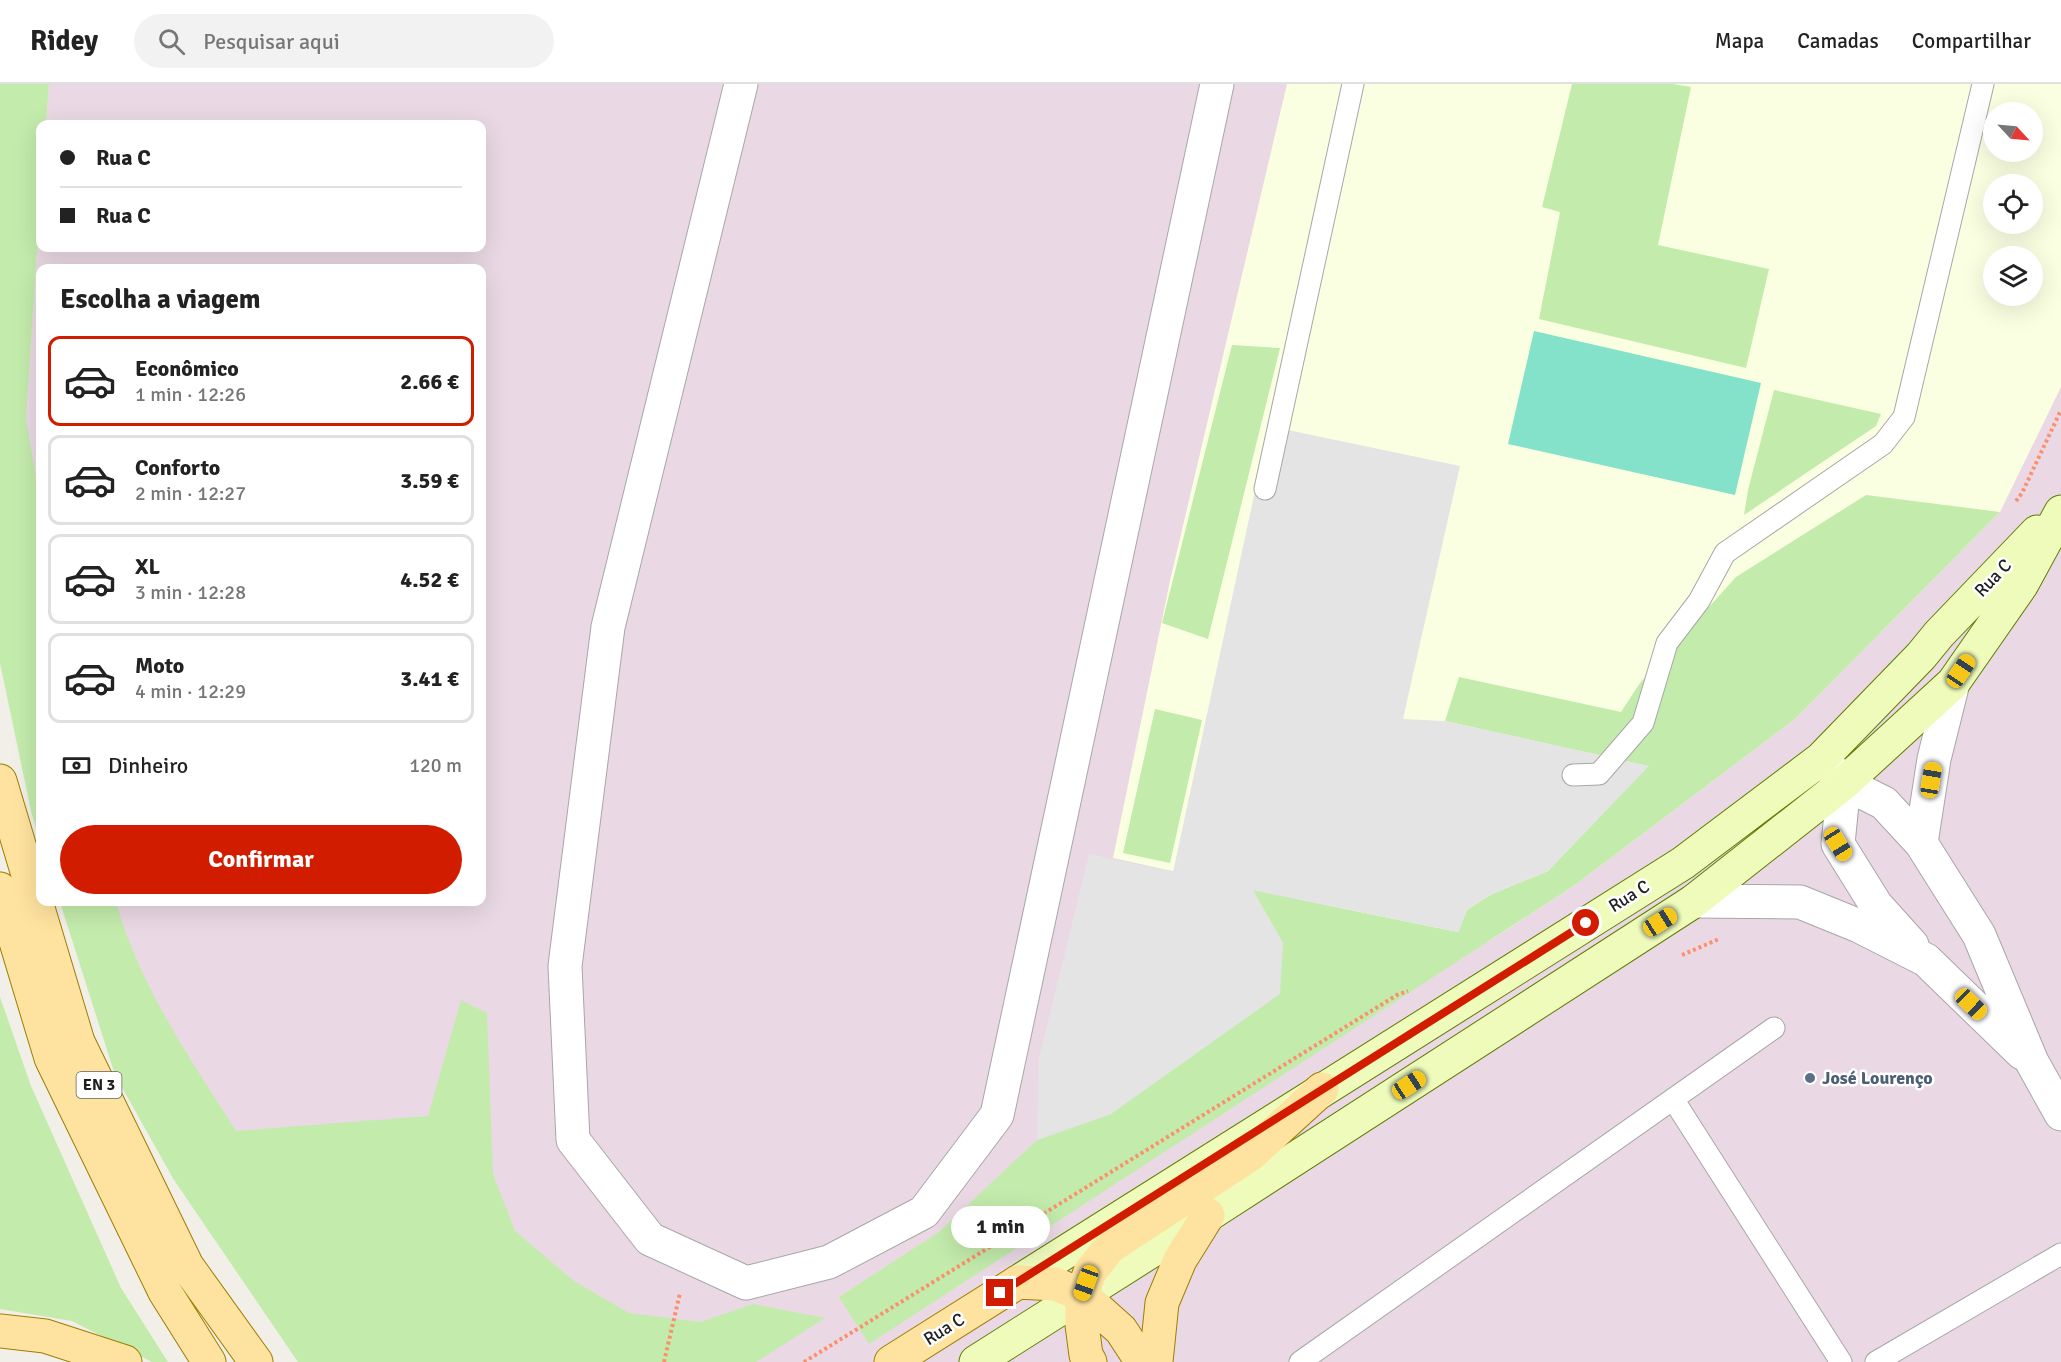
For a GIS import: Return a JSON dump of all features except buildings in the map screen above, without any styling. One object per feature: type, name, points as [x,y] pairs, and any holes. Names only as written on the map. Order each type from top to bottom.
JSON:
[{"type":"main road","name":"EN 3","points":[[0,781],[36,901]]},
{"type":"main road","name":"EN 3","points":[[0,890],[51,1058],[165,1292],[209,1362]]},
{"type":"main road","name":"EN 3","points":[[37,906],[78,1042],[187,1266],[256,1362]]},
{"type":"main road","points":[[1090,1362],[1086,1355],[1082,1325],[1082,1295],[1090,1272],[1110,1247],[1250,1155],[1322,1089]]},
{"type":"main road","points":[[1156,1362],[1162,1302],[1180,1260],[1208,1215]]},
{"type":"main road","points":[[1018,1282],[1055,1284],[1082,1295],[1121,1330],[1142,1362]]},
{"type":"main road","name":"Rua C","points":[[891,1362],[1018,1282]]},
{"type":"main road","points":[[0,1331],[45,1336],[125,1362]]},
{"type":"street","points":[[741,84],[608,627],[564,966],[573,1140],[650,1239],[746,1283],[829,1262],[924,1212],[997,1115],[1217,84]]},
{"type":"street","name":"Rua C","points":[[1018,1282],[1683,863],[1821,759],[2061,506]]},
{"type":"street","name":"Rua C","points":[[976,1362],[1694,901],[1844,783],[1953,683],[2022,584],[2061,512]]},
{"type":"street","points":[[1921,843],[1934,759],[1953,683]]},
{"type":"street","points":[[1821,759],[1844,783],[1884,803],[1921,843],[1979,935],[2032,1062],[2061,1113]]},
{"type":"street","points":[[1844,783],[1838,844],[1876,905],[1926,960],[2032,1062]]},
{"type":"street","points":[[1694,901],[1800,902],[1859,926],[1926,960]]},
{"type":"lane","points":[[1265,489],[1353,84]]},
{"type":"lane","points":[[1572,776],[1599,774],[1643,723],[1667,643],[1700,601],[1725,553],[1884,444],[1904,417],[1983,84]]},
{"type":"lane","points":[[1300,1362],[1774,1028]]},
{"type":"lane","points":[[1673,1099],[1841,1362]]},
{"type":"lane","points":[[1876,1362],[2061,1254]]},
{"type":"path","points":[[2009,509],[2022,493],[2061,410]]},
{"type":"path","points":[[1678,957],[1720,938]]},
{"type":"path","points":[[804,1362],[1398,995],[1417,987]]},
{"type":"path","points":[[664,1362],[688,1257]]},
{"type":"shaded area","points":[[49,84],[2061,84],[2061,1362],[326,1362],[92,906],[486,906],[486,264],[36,264],[36,640],[17,544],[37,252],[486,252],[486,120],[46,120]]},
{"type":"shaded area","points":[[1287,84],[2061,84],[2061,387],[2000,512],[1795,719],[1575,885],[1489,941],[1113,858],[1170,581]]},
{"type":"shaded area","points":[[1269,426],[1460,466],[1403,719],[1445,721],[1649,766],[1548,871],[1490,895],[1467,910],[1458,932],[1253,890],[1283,943],[1280,994],[1111,1114],[1037,1140],[1039,1059],[1089,854],[1173,872]]},
{"type":"green space","points":[[0,84],[49,84],[46,120],[36,120],[37,252],[26,419],[36,478],[36,828],[0,663]]},
{"type":"green space","points":[[1572,84],[1673,84],[1691,87],[1658,245],[1769,269],[1746,368],[1539,319],[1560,212],[1542,207]]},
{"type":"green space","points":[[1534,331],[1761,383],[1735,495],[1508,444]]},
{"type":"green space","points":[[1232,345],[1280,348],[1208,639],[1162,623]]},
{"type":"green space","points":[[1774,390],[1881,414],[1876,426],[1744,515],[1748,490]]},
{"type":"green space","points":[[1866,495],[2000,512],[1795,719],[1575,885],[869,1344],[839,1297],[939,1232],[1037,1140],[1111,1114],[1283,943],[1252,890],[1458,932],[1467,910],[1490,895],[1548,871],[1648,766],[1445,721],[1459,677],[1621,712],[1640,683],[1736,577]]},
{"type":"green space","points":[[1155,709],[1202,720],[1170,863],[1123,853]]},
{"type":"green space","points":[[61,906],[117,906],[138,963],[152,992],[236,1131],[428,1116],[461,1000],[487,1013],[493,1174],[515,1231],[574,1281],[629,1313],[700,1322],[753,1304],[825,1318],[756,1362],[298,1362],[174,1180],[115,1075]]},
{"type":"green space","points":[[0,997],[31,1086],[121,1288],[168,1362],[152,1362],[72,1321],[0,1309]]},
{"type":"place","name":"José Lourenço","points":[[1810,1078]]},
{"type":"route","points":[[1000,1293],[1586,923]]}]
